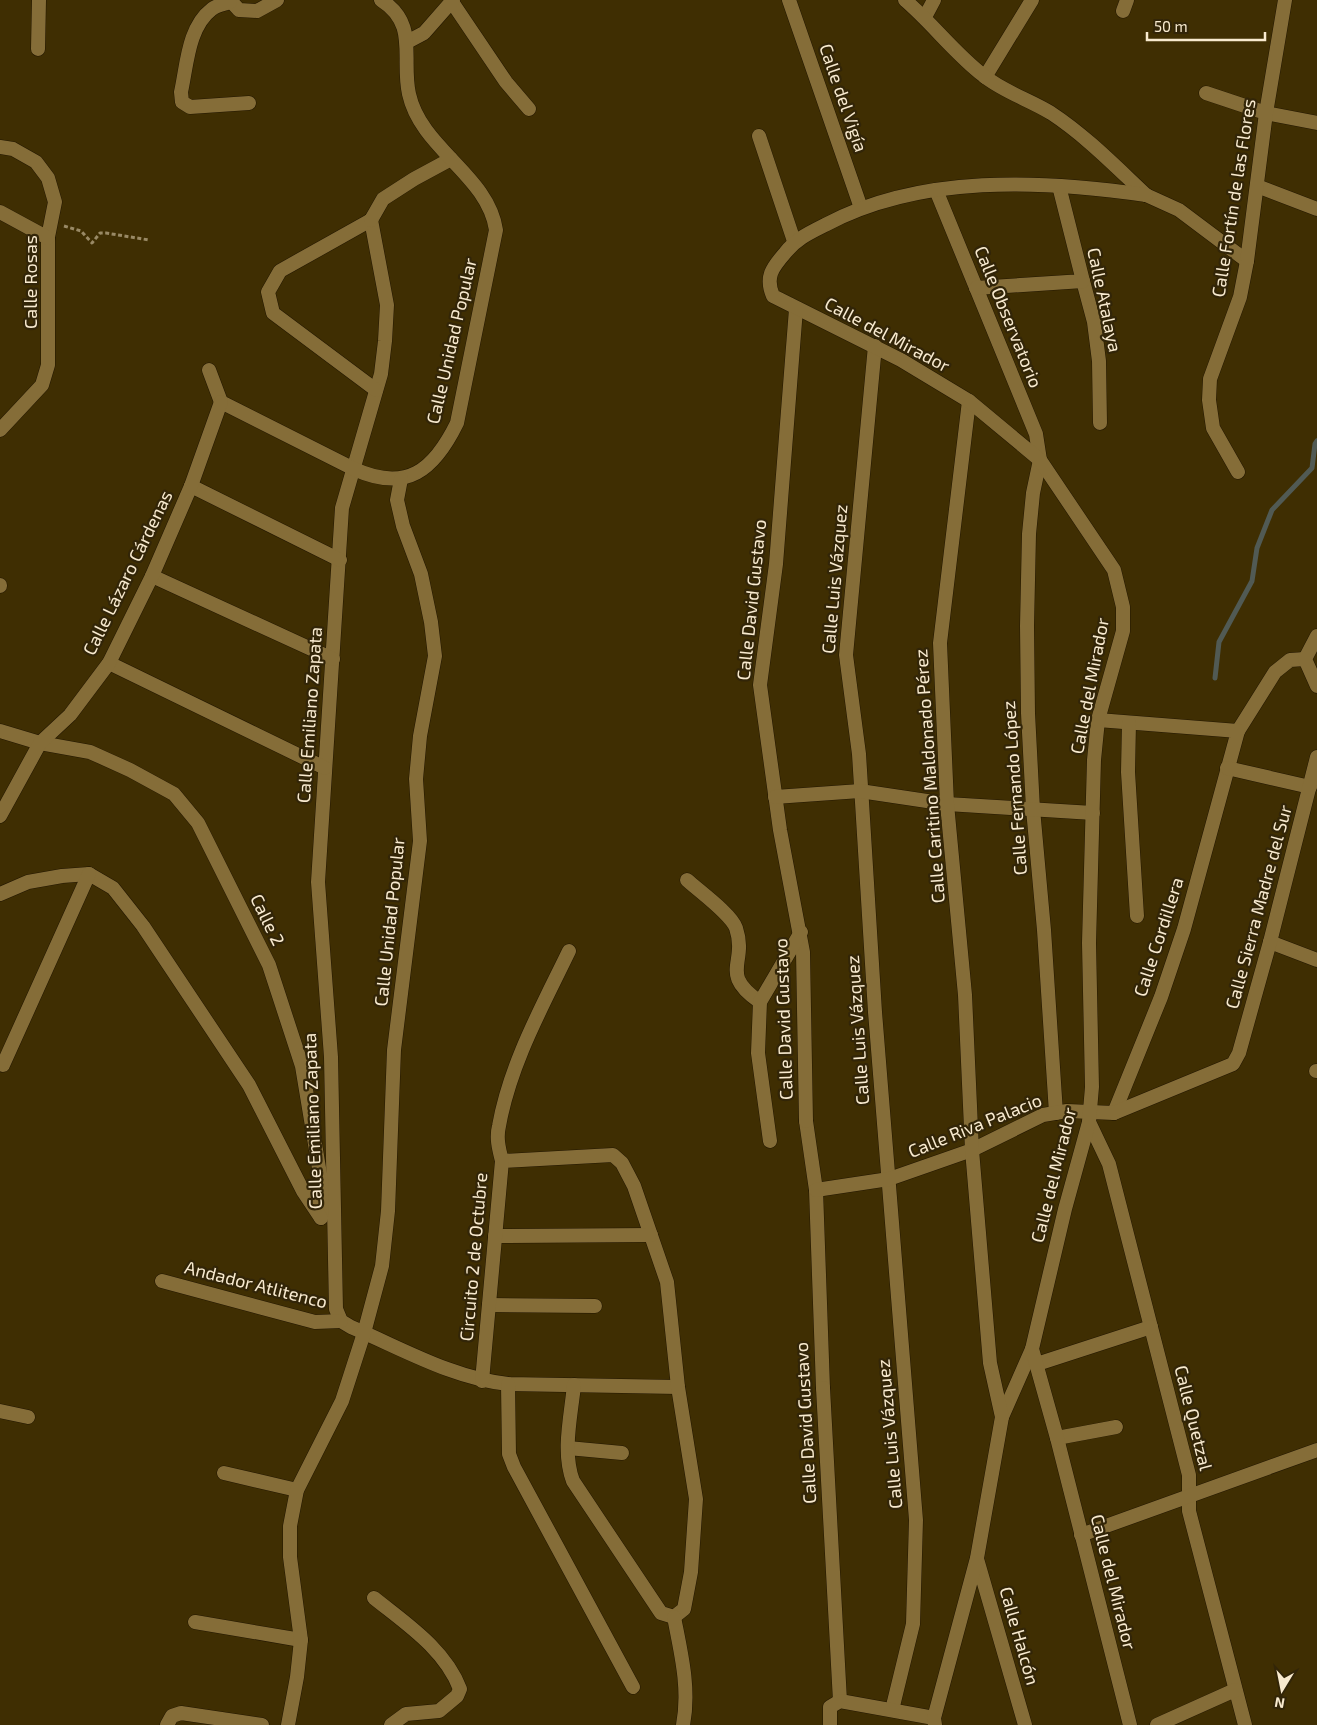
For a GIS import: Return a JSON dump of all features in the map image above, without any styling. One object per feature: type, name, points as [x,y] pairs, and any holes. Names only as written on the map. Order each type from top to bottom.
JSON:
[{"type":"street","points":[[38,49],[39,0]]},
{"type":"street","points":[[249,102],[190,107],[182,102],[181,92],[193,34],[200,20],[213,8],[230,1],[239,10],[257,11],[277,0]]},
{"type":"street","name":"Calle Unidad Popular","points":[[288,1725],[297,1677],[301,1640],[290,1557],[290,1526],[297,1490],[342,1401],[364,1333],[382,1266],[388,1211],[394,1050],[420,841],[416,779],[420,736],[435,656],[431,622],[420,574],[403,526],[397,500],[401,479],[415,474],[435,460],[457,423],[496,230],[487,201],[424,128],[414,110],[408,92],[407,42],[399,15],[381,0]]},
{"type":"street","name":"Calle del Vigía","points":[[789,0],[861,208]]},
{"type":"street","points":[[905,0],[925,17],[960,55],[985,77],[1051,113],[1101,152],[1146,195]]},
{"type":"street","points":[[925,17],[934,0]]},
{"type":"street","points":[[985,77],[1032,0]]},
{"type":"street","name":"Calle Fortín de las Flores","points":[[1238,472],[1213,428],[1209,400],[1210,379],[1240,297],[1247,261],[1266,113],[1284,0]]},
{"type":"street","points":[[407,42],[424,33],[453,1],[506,82],[529,109]]},
{"type":"street","points":[[1206,93],[1266,113],[1317,123]]},
{"type":"street","points":[[759,136],[794,241]]},
{"type":"street","name":"Calle Rosas","points":[[0,146],[13,149],[36,162],[48,178],[55,202],[48,238],[48,365],[42,385],[0,430]]},
{"type":"street","points":[[376,390],[273,313],[268,292],[280,272],[371,220],[383,199],[414,179],[451,159]]},
{"type":"street","name":"Calle del Mirador","points":[[1130,1725],[1038,1364],[1032,1349],[1064,1209],[1090,1118],[1092,1087],[1089,943],[1094,760],[1098,720],[1123,631],[1123,607],[1114,570],[1040,460],[969,401],[875,346],[796,309],[773,296],[768,284],[770,270],[794,241],[849,212],[884,200],[936,190],[1015,184],[1059,186],[1146,195],[1179,210],[1247,261]]},
{"type":"street","name":"Calle Atalaya","points":[[1059,186],[1094,322],[1099,361],[1100,423]]},
{"type":"street","points":[[1257,186],[1317,209]]},
{"type":"street","name":"Calle Observatorio","points":[[936,190],[1036,434],[1040,460]]},
{"type":"street","points":[[0,212],[48,238]]},
{"type":"street","name":"Calle Emiliano Zapata","points":[[341,1321],[336,1309],[331,1057],[318,882],[342,508],[376,390],[385,341],[387,304],[371,220]]},
{"type":"street","points":[[976,288],[1082,281]]},
{"type":"street","name":"Calle David Gustavo","points":[[796,309],[776,564],[760,685],[780,830],[801,932],[803,952],[806,1121],[816,1190],[835,1704],[830,1725]]},
{"type":"street","name":"Calle Luis Vázquez","points":[[875,346],[846,654],[859,754],[875,1012],[916,1520],[913,1624],[892,1710]]},
{"type":"street","points":[[209,370],[221,402],[367,475],[401,479]]},
{"type":"street","name":"Calle Caritino Maldonado Pérez","points":[[969,401],[940,643],[947,804],[965,995],[972,1150],[990,1362],[1002,1417]]},
{"type":"street","name":"Calle Lázaro Cárdenas","points":[[0,816],[40,743],[70,715],[109,663],[152,576],[191,486],[221,402]]},
{"type":"street","name":"Calle Fernando López","points":[[1040,460],[1032,493],[1027,626],[1033,809],[1044,930],[1056,1113]]},
{"type":"street","points":[[191,486],[340,560]]},
{"type":"street","points":[[152,576],[333,659]]},
{"type":"street","points":[[1317,636],[1305,659],[1317,686]]},
{"type":"street","name":"Calle Cordillera","points":[[1114,1112],[1161,997],[1184,930],[1238,731],[1275,672],[1290,660],[1305,659]]},
{"type":"street","points":[[109,663],[325,768]]},
{"type":"street","points":[[1098,720],[1238,731]]},
{"type":"street","points":[[1130,723],[1128,772],[1137,916]]},
{"type":"street","name":"Calle 2","points":[[0,731],[40,743],[90,752],[130,770],[174,794],[198,823],[269,965],[302,1066],[322,1186],[321,1218]]},
{"type":"street","name":"Calle Sierra Madre del Sur","points":[[1114,1112],[1232,1064],[1239,1053],[1270,942],[1317,757]]},
{"type":"street","points":[[1227,768],[1310,786]]},
{"type":"street","points":[[775,797],[860,791],[947,804],[1093,813]]},
{"type":"street","points":[[0,1064],[3,1065],[89,874]]},
{"type":"street","points":[[0,894],[28,882],[62,876],[89,874],[113,888],[143,926],[249,1085],[303,1192],[334,1237]]},
{"type":"street","points":[[687,880],[732,921],[737,936],[739,984],[744,991],[760,1002]]},
{"type":"street","points":[[770,1141],[758,1053],[760,1002],[801,932]]},
{"type":"street","points":[[1270,942],[1317,960]]},
{"type":"street","points":[[502,1161],[498,1144],[498,1127],[512,1079],[530,1031],[569,951]]},
{"type":"street","points":[[1090,1118],[1114,1112]]},
{"type":"street","name":"Calle Riva Palacio","points":[[816,1190],[889,1180],[972,1150],[1043,1115],[1056,1113],[1090,1118]]},
{"type":"street","name":"Calle Quetzal","points":[[1090,1118],[1109,1164],[1189,1475],[1189,1511],[1245,1725]]},
{"type":"street","name":"Circuito 2 de Octubre","points":[[482,1381],[502,1161],[613,1155],[622,1163],[634,1186],[667,1282],[678,1386],[696,1499],[691,1572],[684,1609],[674,1617]]},
{"type":"street","points":[[495,1236],[651,1234]]},
{"type":"street","name":"Andador Atlitenco","points":[[162,1281],[315,1322],[341,1321]]},
{"type":"street","points":[[489,1305],[595,1306]]},
{"type":"street","points":[[341,1321],[446,1369],[482,1381],[508,1384],[678,1386]]},
{"type":"street","points":[[1038,1364],[1150,1327]]},
{"type":"street","points":[[835,1704],[892,1710],[934,1721],[977,1558],[1002,1417],[1032,1349]]},
{"type":"street","points":[[508,1384],[509,1454],[514,1467],[633,1687]]},
{"type":"street","points":[[574,1385],[568,1469],[573,1481],[661,1613],[674,1617],[684,1671],[686,1710],[683,1725]]},
{"type":"street","points":[[0,1411],[28,1417]]},
{"type":"street","points":[[1057,1438],[1116,1427]]},
{"type":"street","points":[[568,1448],[622,1453]]},
{"type":"street","points":[[1081,1536],[1317,1450]]},
{"type":"street","points":[[224,1473],[297,1490]]},
{"type":"street","name":"Calle Halcón","points":[[977,1558],[1025,1725]]},
{"type":"street","points":[[374,1598],[424,1638],[457,1679],[460,1689],[457,1696],[439,1711],[406,1714],[391,1725]]},
{"type":"street","points":[[196,1622],[301,1640]]},
{"type":"street","points":[[1158,1725],[1236,1690]]},
{"type":"street","points":[[167,1725],[172,1716],[181,1713],[262,1725]]},
{"type":"path","points":[[51,224],[81,231],[92,243],[100,233],[149,240]]},
{"type":"waterway","points":[[1215,678],[1219,642],[1252,581],[1257,548],[1272,510],[1312,468],[1317,441]]}]
